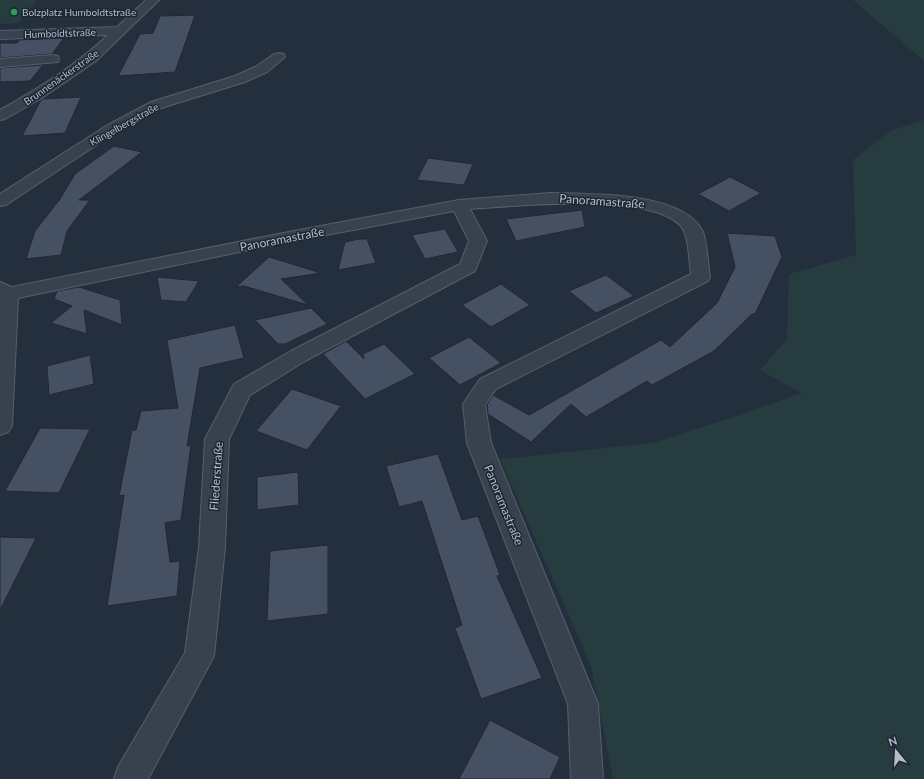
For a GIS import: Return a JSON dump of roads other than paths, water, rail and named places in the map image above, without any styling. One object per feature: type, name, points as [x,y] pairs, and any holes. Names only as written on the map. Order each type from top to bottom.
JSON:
[{"type":"street","name":"Brunnenäckerstraße","points":[[0,116],[24,104],[91,58],[153,0]]},
{"type":"street","name":"Humboldtstraße","points":[[0,34],[120,31]]},
{"type":"street","name":"Klingelbergstraße","points":[[0,201],[111,129],[156,105],[240,78],[262,69],[279,56]]},
{"type":"street","points":[[0,63],[53,59]]},
{"type":"street","name":"Panoramastraße","points":[[5,291],[459,205],[551,198],[614,200],[650,205],[676,214],[686,221],[694,232],[701,277],[488,384],[474,404],[479,443],[583,704],[587,779]]},
{"type":"street","name":"Fliederstraße","points":[[130,779],[199,656],[212,547],[217,439],[242,390],[298,356],[468,267],[478,241],[459,205]]},
{"type":"street","points":[[0,426],[5,291]]},
{"type":"place","name":"Bolzplatz Humboldtstraße","points":[[14,12]]}]
